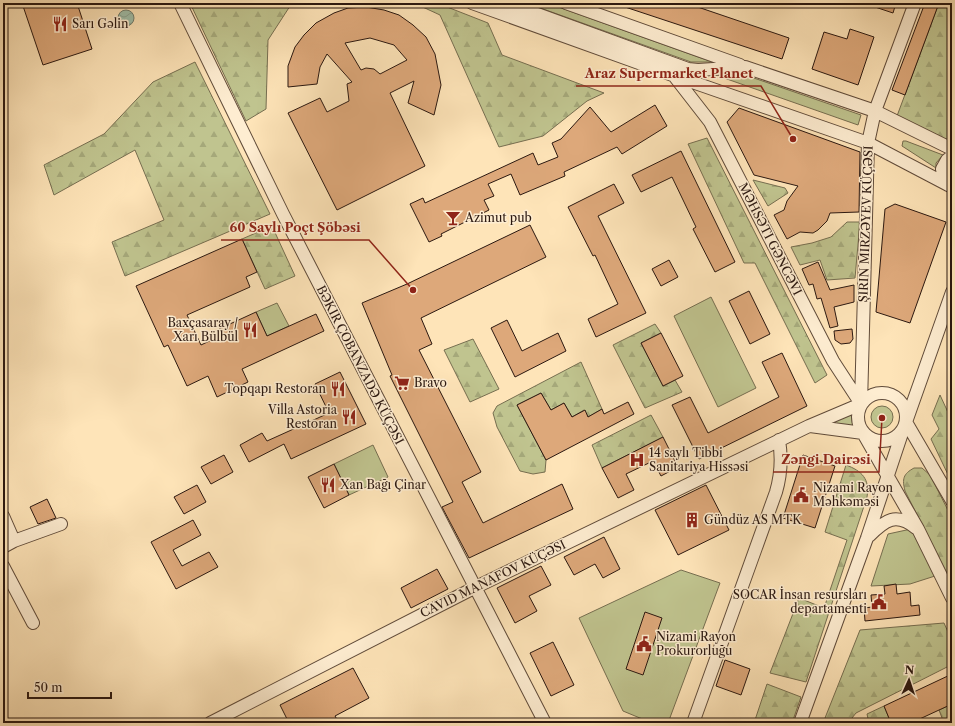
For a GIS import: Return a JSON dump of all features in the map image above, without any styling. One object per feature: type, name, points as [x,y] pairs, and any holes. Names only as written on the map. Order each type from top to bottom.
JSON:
[{"type":"street","name":"BƏKIR ÇOBANZADƏ KÜÇƏSI","points":[[180,3],[283,214],[402,448],[476,587],[545,723]]},
{"type":"street","points":[[472,3],[868,143],[950,186]]},
{"type":"street","points":[[566,3],[745,67],[876,111],[952,149]]},
{"type":"street","name":"ŞIRIN MIRZƏYEV KÜÇƏSI","points":[[860,404],[868,143],[876,111],[915,3]]},
{"type":"street","points":[[515,4],[688,69],[698,70],[745,67]]},
{"type":"street","name":"MƏHSƏTI GƏNCƏVI","points":[[675,76],[710,122],[833,361],[860,404]]},
{"type":"street","points":[[950,186],[944,179],[942,169],[947,160],[952,156]]},
{"type":"street","points":[[800,723],[867,538],[887,475],[952,292]]},
{"type":"street","points":[[809,426],[863,433],[876,441],[891,440],[904,426],[906,415],[900,401],[887,393],[872,394],[860,404],[857,419],[863,433],[918,529],[952,598]]},
{"type":"street","name":"CAVID MANAFOV KÜÇƏSI","points":[[210,723],[476,587],[779,440],[860,404]]},
{"type":"street","points":[[904,426],[952,501]]},
{"type":"street","points":[[693,723],[776,492],[780,476],[781,452],[779,440]]},
{"type":"street","points":[[3,516],[14,541]]},
{"type":"street","points":[[867,538],[880,525],[888,520],[904,520],[918,529]]},
{"type":"street","points":[[3,547],[14,541],[61,524]]},
{"type":"street","points":[[3,566],[33,623]]},
{"type":"green space","points":[[190,3],[292,3],[268,40],[266,109],[246,121]]},
{"type":"green space","points":[[414,3],[437,3],[488,23],[502,55],[604,93],[587,101],[543,136],[499,147],[440,15]]},
{"type":"green space","points":[[532,3],[547,3],[712,62],[691,62],[532,5]]},
{"type":"green space","points":[[939,3],[952,3],[952,142],[897,116]]},
{"type":"green space","points":[[195,62],[270,214],[125,276],[112,242],[164,220],[135,150],[54,195],[44,165],[104,134],[153,82]]},
{"type":"green space","points":[[748,76],[861,115],[858,125],[724,78]]},
{"type":"green space","points":[[707,138],[827,375],[815,383],[755,263],[744,263],[688,144]]},
{"type":"green space","points":[[903,141],[943,155],[936,163],[936,168],[902,146]]},
{"type":"green space","points":[[753,180],[785,188],[788,193],[768,206]]},
{"type":"green space","points":[[847,222],[860,222],[855,278],[827,280],[820,260],[800,265],[791,247],[812,243],[831,237]]},
{"type":"green space","points":[[272,226],[295,276],[265,289],[242,239]]},
{"type":"green space","points":[[711,297],[756,388],[718,407],[674,316]]},
{"type":"green space","points":[[277,303],[289,326],[267,336],[256,312]]},
{"type":"green space","points":[[655,324],[661,333],[641,343],[663,386],[675,380],[682,392],[645,408],[613,345]]},
{"type":"green space","points":[[473,339],[499,389],[470,402],[444,350]]},
{"type":"green space","points":[[581,362],[602,409],[588,417],[584,410],[572,417],[564,403],[551,410],[541,393],[517,405],[546,460],[545,472],[533,474],[520,471],[497,427],[493,413],[497,406]]},
{"type":"green space","points":[[940,395],[952,421],[952,483],[931,439],[939,429],[932,415]]},
{"type":"green space","points":[[882,406],[890,409],[893,417],[890,425],[882,428],[874,425],[871,417],[874,409]]},
{"type":"green space","points":[[851,414],[853,426],[826,423]]},
{"type":"green space","points":[[651,415],[663,437],[602,468],[592,445]]},
{"type":"green space","points":[[373,445],[388,477],[349,495],[334,464]]},
{"type":"green space","points":[[846,465],[864,476],[868,491],[867,497],[806,682],[770,673],[799,598],[824,608],[847,540],[825,532]]},
{"type":"green space","points":[[914,468],[922,468],[930,475],[952,518],[952,584],[905,491],[904,477]]},
{"type":"green space","points":[[911,529],[935,576],[910,584],[871,586],[888,534]]},
{"type":"green space","points":[[681,570],[720,583],[668,723],[652,723],[623,711],[579,618]]},
{"type":"green space","points":[[944,623],[952,641],[952,666],[951,665],[856,713],[848,723],[823,723],[860,630]]},
{"type":"green space","points":[[767,684],[801,697],[792,723],[754,723]]},
{"type":"green space","points":[[952,704],[952,723],[944,723],[939,710]]},
{"type":"green space","points":[[884,706],[891,723],[869,723],[867,714]]},
{"type":"water","points":[[126,10],[133,15],[134,18],[129,25],[126,26],[119,21],[118,18],[123,11]]},
{"type":"building","points":[[31,3],[77,3],[92,49],[43,65],[23,6]]},
{"type":"building","points":[[620,3],[686,3],[789,38],[782,59],[619,5]]},
{"type":"building","points":[[869,3],[896,3],[893,13],[869,5]]},
{"type":"building","points":[[925,3],[939,3],[905,95],[892,90]]},
{"type":"building","points":[[366,7],[384,10],[399,15],[413,25],[426,37],[435,54],[441,85],[434,115],[408,103],[414,81],[390,93],[425,166],[337,210],[288,113],[320,98],[327,112],[349,101],[347,84],[352,82],[327,54],[320,67],[317,84],[288,87],[288,66],[295,47],[316,23],[334,13],[348,8]],"holes":[[[370,38],[394,45],[407,60],[380,74],[374,69],[366,68],[361,70],[345,43]]]},
{"type":"building","points":[[850,29],[874,37],[858,85],[812,69],[824,32],[847,39]]},
{"type":"building","points":[[655,105],[667,126],[622,154],[617,147],[564,172],[565,176],[520,195],[511,174],[488,184],[494,196],[484,200],[489,210],[441,234],[442,236],[429,242],[410,204],[423,198],[425,203],[533,153],[538,165],[558,157],[552,143],[561,139],[590,107],[611,132]]},
{"type":"building","points":[[739,108],[860,152],[859,212],[830,213],[827,221],[818,230],[813,233],[800,232],[787,239],[774,215],[784,210],[787,201],[798,186],[754,175],[727,122]]},
{"type":"building","points":[[681,151],[735,262],[715,272],[693,229],[696,227],[672,177],[641,192],[632,175]]},
{"type":"building","points":[[614,184],[624,203],[598,216],[646,313],[596,337],[588,319],[618,304],[595,255],[593,256],[568,207]]},
{"type":"building","points":[[895,204],[946,222],[910,323],[876,312],[885,209]]},
{"type":"building","points":[[530,225],[546,257],[421,318],[432,344],[419,350],[481,472],[462,482],[483,523],[562,484],[573,509],[469,558],[442,507],[453,502],[390,376],[392,375],[362,303],[407,284]]},
{"type":"building","points":[[242,239],[257,272],[246,277],[250,287],[187,315],[201,345],[222,335],[219,329],[256,312],[267,336],[316,314],[324,331],[242,369],[248,382],[217,397],[208,376],[187,386],[168,345],[164,347],[136,286]]},
{"type":"building","points":[[669,260],[678,277],[661,286],[652,269]]},
{"type":"building","points":[[818,262],[830,290],[854,285],[854,302],[834,307],[838,326],[830,328],[821,298],[817,299],[813,284],[809,285],[802,269]]},
{"type":"building","points":[[749,291],[770,334],[750,344],[729,301]]},
{"type":"building","points":[[507,320],[522,351],[558,333],[566,351],[515,377],[491,328]]},
{"type":"building","points":[[852,329],[853,339],[850,343],[841,344],[835,340],[834,331]]},
{"type":"building","points":[[661,333],[683,376],[663,386],[641,343]]},
{"type":"building","points":[[782,353],[807,406],[699,459],[672,405],[690,397],[708,433],[779,397],[762,362]]},
{"type":"building","points":[[340,372],[366,424],[291,459],[284,444],[249,462],[240,445],[262,433],[267,441],[329,413],[315,384]]},
{"type":"building","points":[[541,393],[551,410],[564,403],[572,417],[585,410],[588,417],[602,409],[604,414],[628,402],[634,414],[546,460],[517,405]]},
{"type":"building","points":[[663,437],[678,467],[661,476],[653,461],[626,474],[634,490],[618,498],[602,468]]},
{"type":"building","points":[[224,455],[233,472],[211,484],[201,467]]},
{"type":"building","name":"Nizami Rayon Məhkəməsi","points":[[803,455],[835,466],[815,528],[783,518]]},
{"type":"building","points":[[334,464],[349,495],[324,508],[308,477]]},
{"type":"building","points":[[197,485],[206,502],[184,514],[174,497]]},
{"type":"building","name":"Gündüz AS MTK","points":[[706,485],[729,530],[678,555],[655,510]]},
{"type":"building","points":[[47,499],[56,518],[38,524],[30,507]]},
{"type":"building","points":[[193,520],[201,535],[173,550],[182,566],[209,552],[218,567],[176,589],[151,542]]},
{"type":"building","points":[[604,537],[620,569],[603,578],[595,564],[574,575],[564,557]]},
{"type":"building","points":[[541,566],[551,585],[529,596],[537,611],[515,623],[497,588]]},
{"type":"building","points":[[437,569],[448,589],[411,608],[401,588]]},
{"type":"building","points":[[896,584],[897,594],[910,592],[911,606],[919,605],[920,615],[865,621],[864,608],[872,607],[871,595],[885,594],[884,586]]},
{"type":"building","name":"Nizami Rayon Prokurorluğu","points":[[645,612],[662,618],[643,675],[626,669]]},
{"type":"building","points":[[553,642],[574,685],[551,696],[530,653]]},
{"type":"building","points":[[725,660],[750,669],[741,695],[716,686]]},
{"type":"building","points":[[353,668],[369,698],[335,716],[339,723],[289,723],[280,705]]},
{"type":"building","points":[[952,674],[952,704],[911,723],[891,723],[884,706]]},
{"type":"place","name":"Sarı Gəlin","points":[[60,24]]},
{"type":"place","name":"Araz Supermarket Planet","points":[[793,139]]},
{"type":"place","name":"Azimut pub","points":[[453,218]]},
{"type":"place","name":"60 Saylı Poçt Şöbəsi","points":[[413,290]]},
{"type":"place","name":"Baxçasaray / Xarı Bülbül","points":[[250,330]]},
{"type":"place","name":"Bravo","points":[[402,383]]},
{"type":"place","name":"Topqapı Restoran","points":[[338,389]]},
{"type":"place","name":"Villa Astoria Restoran","points":[[349,417]]},
{"type":"place","name":"Zəngi Dairəsi","points":[[882,418]]},
{"type":"place","name":"14 saylı Tibbi Sanitariya Hissəsi","points":[[637,460]]},
{"type":"place","name":"Xan Bağı Çinar","points":[[328,485]]},
{"type":"place","name":"Nizami Rayon Məhkəməsi","points":[[801,495]]},
{"type":"place","name":"Gündüz AS MTK","points":[[692,520]]},
{"type":"place","name":"SOCAR İnsan resursları departamenti","points":[[879,602]]},
{"type":"place","name":"Nizami Rayon Prokurorluğu","points":[[644,644]]}]
